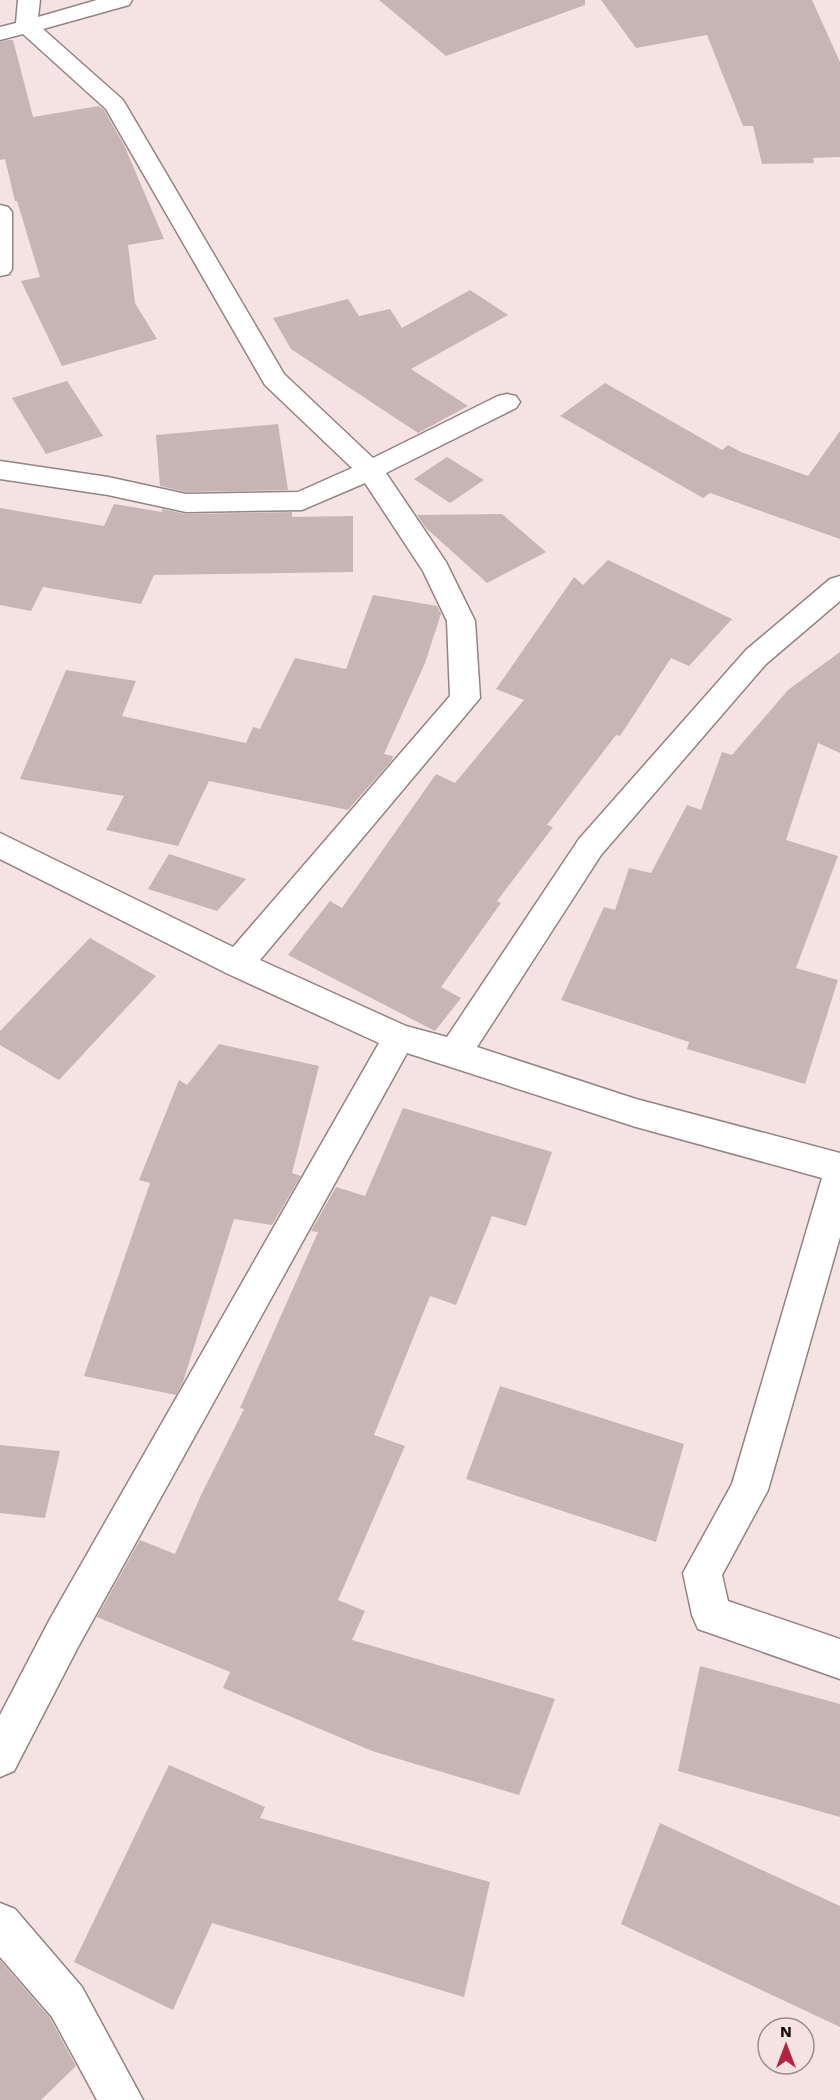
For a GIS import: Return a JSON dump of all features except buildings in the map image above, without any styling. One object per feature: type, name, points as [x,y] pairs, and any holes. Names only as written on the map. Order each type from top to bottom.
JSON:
[{"type":"street","points":[[0,34],[28,13],[122,0]]},
{"type":"street","points":[[28,13],[115,105],[274,379],[370,470],[436,569],[461,621],[465,698],[237,964]]},
{"type":"street","points":[[0,212],[0,269]]},
{"type":"street","points":[[0,470],[108,486],[186,503],[302,501],[507,402]]},
{"type":"street","points":[[455,1053],[590,847],[756,657],[840,586]]},
{"type":"street","points":[[0,845],[237,964],[399,1037],[455,1053],[636,1113],[840,1168]]},
{"type":"street","points":[[0,1757],[64,1633],[399,1037]]},
{"type":"street","points":[[840,1177],[749,1490],[702,1573],[711,1615],[840,1659]]},
{"type":"street","points":[[0,1924],[67,2001],[121,2100]]}]
